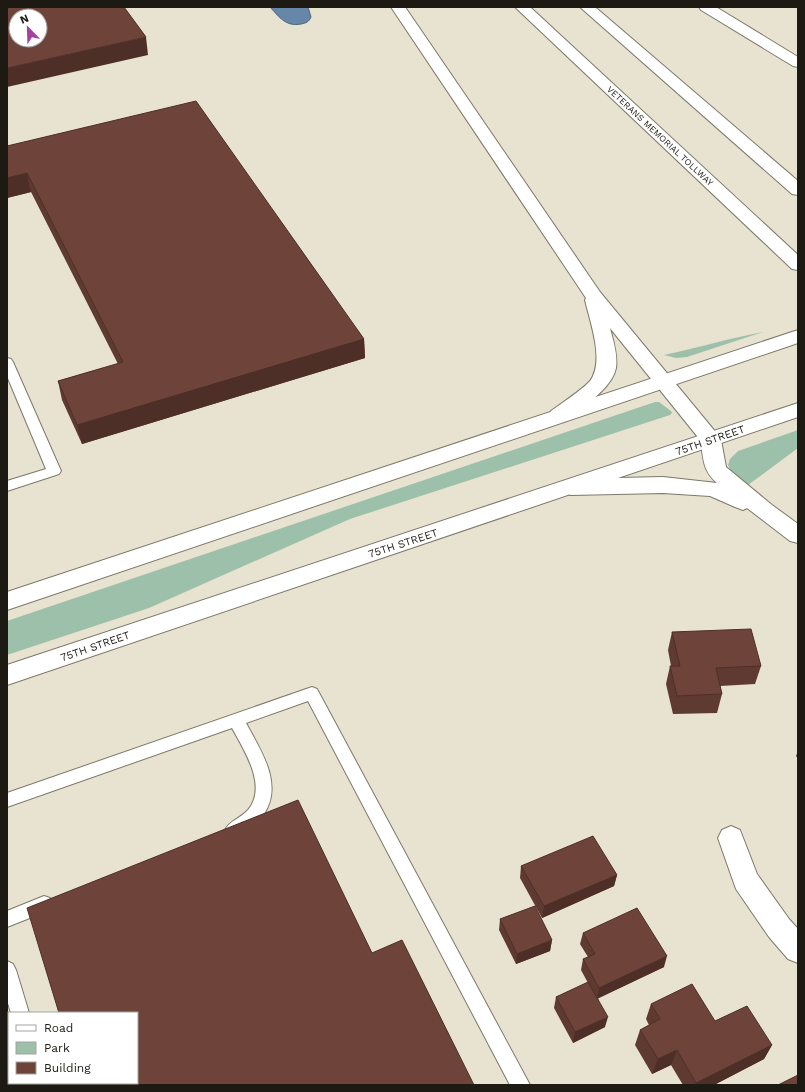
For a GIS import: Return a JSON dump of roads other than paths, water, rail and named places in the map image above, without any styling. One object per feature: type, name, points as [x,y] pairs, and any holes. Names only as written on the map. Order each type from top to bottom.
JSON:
[{"type":"main road","points":[[398,7],[594,296],[711,440],[713,457],[717,471],[764,511],[798,535]]},
{"type":"main road","name":"VETERANS MEMORIAL TOLLWAY","points":[[522,7],[798,264]]},
{"type":"main road","points":[[587,7],[798,190]]},
{"type":"main road","points":[[706,7],[798,63]]},
{"type":"main road","points":[[558,416],[598,385],[606,368],[605,348],[594,296]]},
{"type":"main road","points":[[7,601],[798,336]]},
{"type":"main road","name":"75TH STREET","points":[[7,675],[798,410]]},
{"type":"main road","points":[[571,487],[663,485],[713,489],[764,511]]},
{"type":"main road","points":[[731,838],[746,880],[780,928],[798,950]]},
{"type":"lane","points":[[7,362],[54,472],[7,486]]},
{"type":"lane","points":[[7,800],[312,693],[520,1085]]},
{"type":"lane","points":[[220,835],[242,826],[259,810],[263,795],[263,779],[259,763],[236,720]]},
{"type":"lane","points":[[7,919],[58,899]]},
{"type":"lane","points":[[7,970],[20,1012]]},
{"type":"water","points":[[270,7],[308,7],[311,17],[304,23],[296,25],[291,24],[283,20]]}]
